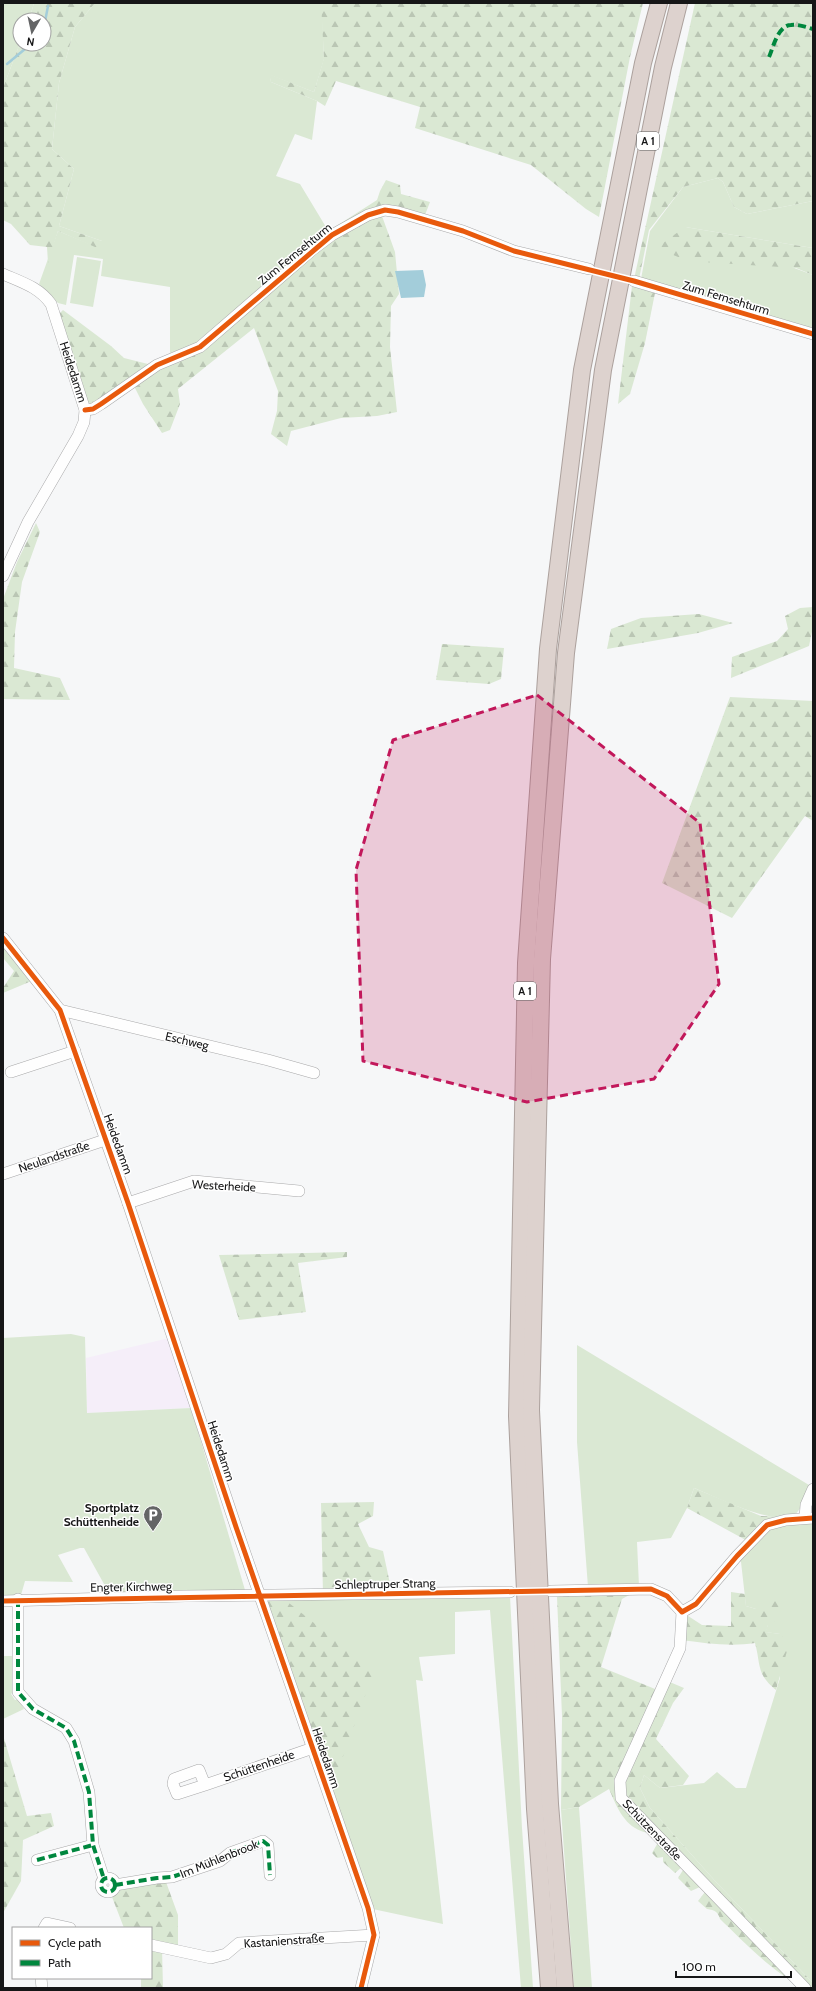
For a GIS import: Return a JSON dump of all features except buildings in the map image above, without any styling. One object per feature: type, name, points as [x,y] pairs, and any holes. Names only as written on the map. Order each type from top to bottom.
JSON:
[{"type":"highway","name":"A 1","points":[[549,1988],[535,1809],[517,1416],[526,962],[548,649],[582,370],[643,63],[659,3]]},
{"type":"highway","name":"A 1","points":[[565,1988],[550,1804],[531,1410],[542,959],[566,653],[603,370],[663,67],[679,3]]},
{"type":"street","name":"Zum Fernsehturm","points":[[85,410],[93,409],[101,404],[156,365],[200,348],[312,250],[343,228],[368,215],[385,210],[427,219],[514,251],[589,269]]},
{"type":"street","name":"Heidedamm","points":[[3,274],[34,288],[44,295],[51,304],[85,410],[84,422],[78,436],[28,522],[3,576]]},
{"type":"street","name":"Zum Fernsehturm","points":[[634,281],[813,334]]},
{"type":"street","name":"Heidedamm","points":[[3,938],[60,1010],[128,1203],[260,1596],[368,1908],[374,1935],[361,1988]]},
{"type":"street","name":"Eschweg","points":[[60,1010],[268,1060],[314,1073]]},
{"type":"street","points":[[11,1072],[74,1051]]},
{"type":"street","name":"Neulandstraße","points":[[3,1174],[105,1140]]},
{"type":"street","name":"Westerheide","points":[[128,1203],[194,1181],[299,1190]]},
{"type":"street","points":[[551,1591],[651,1588],[667,1596],[682,1612],[696,1604],[748,1544],[767,1525],[781,1521],[809,1518],[806,1505],[813,1489]]},
{"type":"street","name":"Schleptruper Strang","points":[[260,1596],[510,1592]]},
{"type":"street","name":"Engter Kirchweg","points":[[3,1601],[18,1599],[260,1596]]},
{"type":"street","name":"Im Mühlenbrook","points":[[18,1599],[18,1692],[33,1709],[66,1728],[74,1741],[89,1792],[93,1846],[104,1879],[100,1883],[102,1890],[107,1893],[113,1891],[115,1885],[172,1877],[220,1861],[230,1853],[263,1842],[268,1845],[270,1875]]},
{"type":"street","name":"Schützenstraße","points":[[682,1612],[680,1648],[620,1781],[621,1798],[805,1988]]},
{"type":"street","name":"Schüttenheide","points":[[205,1785],[313,1748]]},
{"type":"street","points":[[37,1860],[93,1846]]},
{"type":"street","points":[[45,1927],[48,1923],[66,1927]]},
{"type":"street","name":"Kastanienstraße","points":[[152,1945],[211,1958],[226,1954],[239,1943],[374,1935]]},
{"type":"highlighted area","points":[[537,695],[700,823],[719,984],[654,1079],[527,1102],[363,1061],[356,870],[393,740]]},
{"type":"shaded area","points":[[169,1338],[191,1408],[87,1413],[86,1358]]},
{"type":"green space","points":[[3,3],[34,3],[31,12],[12,12],[12,52],[17,52],[3,88]]},
{"type":"green space","points":[[34,3],[95,3],[75,27],[59,83],[52,149],[74,169],[59,226],[102,241],[102,250],[58,231],[48,263],[47,247],[30,245],[11,224],[3,220],[3,88],[17,52],[52,52],[52,12],[31,12]]},
{"type":"green space","points":[[95,3],[321,3],[322,5],[324,59],[314,92],[270,75],[271,82],[317,101],[312,140],[295,134],[276,176],[300,184],[329,232],[200,343],[170,353],[170,287],[101,276],[103,259],[74,255],[66,305],[58,303],[39,284],[58,231],[102,249],[102,241],[59,226],[74,169],[52,149],[59,83],[75,27]]},
{"type":"green space","points":[[321,3],[643,3],[630,57],[599,217],[586,209],[531,165],[415,128],[420,107],[336,81],[325,106],[317,101],[271,82],[269,74],[314,92],[324,58]]},
{"type":"green space","points":[[695,3],[813,3],[813,201],[747,214],[734,207],[723,182],[718,178],[683,187],[649,230],[639,279],[634,279]]},
{"type":"green space","points":[[718,178],[723,182],[734,207],[747,214],[813,201],[813,248],[685,227],[813,275],[813,331],[641,279],[650,231],[683,187]]},
{"type":"green space","points":[[386,180],[400,185],[401,194],[430,202],[425,215],[401,209],[338,225],[377,200]]},
{"type":"green space","points":[[382,216],[395,252],[399,294],[391,306],[390,347],[397,412],[377,416],[341,418],[291,431],[287,446],[271,434],[277,411],[278,391],[254,328],[178,389],[180,404],[170,430],[162,433],[143,404],[134,386],[156,370],[202,350],[334,238],[354,224]]},
{"type":"green space","points":[[685,227],[813,248],[813,275],[796,268],[688,261],[656,248]]},
{"type":"green space","points":[[77,257],[101,261],[93,307],[70,303]]},
{"type":"green space","points":[[632,286],[655,293],[645,343],[630,394],[618,404]]},
{"type":"green space","points":[[63,310],[111,346],[124,358],[148,364],[96,403],[91,404],[87,401],[59,314]]},
{"type":"green space","points":[[36,523],[40,532],[22,582],[15,632],[14,668],[60,678],[70,700],[3,699],[3,599],[17,562]]},
{"type":"green space","points":[[813,607],[813,627],[809,646],[731,678],[732,657],[777,641],[788,629],[785,616],[800,608]]},
{"type":"green space","points":[[699,614],[733,623],[698,633],[607,649],[611,629],[641,618]]},
{"type":"green space","points":[[442,644],[504,648],[501,679],[489,684],[436,680]]},
{"type":"green space","points":[[730,697],[813,701],[813,821],[805,816],[732,918],[662,883]]},
{"type":"green space","points":[[3,944],[34,980],[3,993],[3,988],[14,971],[3,958]]},
{"type":"green space","points":[[347,1252],[347,1257],[298,1263],[306,1312],[239,1320],[219,1255]]},
{"type":"green space","points":[[71,1334],[85,1337],[87,1413],[191,1408],[245,1590],[109,1593],[84,1548],[80,1548],[58,1555],[73,1582],[25,1581],[21,1595],[3,1597],[3,1338]]},
{"type":"green space","points":[[577,1345],[809,1485],[797,1513],[785,1518],[759,1514],[694,1488],[687,1508],[671,1538],[637,1542],[639,1586],[588,1587],[577,1442]]},
{"type":"green space","points":[[694,1488],[761,1516],[787,1517],[753,1544],[687,1508]]},
{"type":"green space","points":[[374,1502],[373,1516],[358,1524],[369,1547],[383,1551],[392,1593],[323,1595],[321,1503]]},
{"type":"green space","points":[[813,1522],[812,1982],[716,1882],[650,1808],[640,1788],[644,1775],[660,1788],[704,1783],[717,1772],[736,1788],[746,1788],[780,1678],[780,1634],[765,1632],[768,1625],[756,1609],[746,1606],[741,1562],[738,1559],[774,1526]]},
{"type":"green space","points":[[640,1589],[622,1599],[601,1667],[660,1691],[665,1680],[684,1688],[673,1703],[656,1739],[689,1776],[683,1785],[660,1788],[644,1775],[640,1788],[650,1808],[716,1882],[812,1982],[813,1979],[813,1988],[802,1986],[777,1971],[739,1938],[720,1919],[716,1912],[707,1909],[698,1901],[705,1892],[700,1887],[691,1891],[678,1878],[683,1870],[682,1867],[675,1873],[663,1862],[663,1857],[657,1858],[652,1853],[660,1839],[656,1835],[641,1831],[629,1824],[614,1801],[609,1789],[579,1807],[561,1810],[562,1716],[557,1597],[570,1590]]},
{"type":"green space","points":[[731,1592],[745,1594],[746,1606],[756,1609],[763,1602],[778,1601],[781,1617],[768,1625],[766,1632],[780,1634],[789,1644],[776,1690],[762,1674],[755,1643],[727,1645],[680,1640],[682,1612],[702,1625],[731,1626]]},
{"type":"green space","points":[[279,1595],[374,1671],[329,1795],[260,1596]]},
{"type":"green space","points":[[510,1596],[522,1828],[533,1988],[521,1988],[490,1610],[455,1612],[455,1654],[419,1657],[423,1681],[416,1680],[443,1924],[368,1908],[329,1795],[282,1598]]},
{"type":"green space","points":[[3,1656],[14,1656],[14,1691],[11,1694],[15,1700],[18,1699],[24,1709],[3,1719]]},
{"type":"green space","points":[[3,1735],[27,1816],[51,1813],[54,1826],[23,1840],[21,1881],[3,1913]]},
{"type":"green space","points":[[579,1807],[592,1988],[574,1988],[561,1810]]},
{"type":"green space","points":[[166,1882],[178,1915],[178,1945],[163,1946],[152,1943],[152,1927],[124,1927],[112,1897],[118,1890]]},
{"type":"green space","points":[[152,1945],[162,1948],[163,1988],[141,1988],[141,1979],[152,1979]]},
{"type":"water","points":[[423,270],[426,285],[424,297],[401,298],[395,271]]},
{"type":"waterway","points":[[47,12],[48,6]]},
{"type":"waterway","points":[[7,64],[21,52]]},
{"type":"marked path","points":[[769,57],[779,33],[786,26],[796,25],[813,29]]},
{"type":"marked path","points":[[18,1599],[18,1692],[33,1709],[66,1728],[74,1741],[89,1792],[93,1845],[104,1879]]},
{"type":"marked path","points":[[115,1885],[172,1877],[220,1861],[230,1853],[263,1841],[268,1845],[270,1875]]},
{"type":"marked path","points":[[37,1860],[93,1845]]},
{"type":"marked path","points":[[105,1878],[111,1878],[115,1882],[115,1885],[115,1888],[111,1892],[105,1892],[101,1888],[101,1882],[105,1878]]},
{"type":"cycle path","points":[[85,410],[93,409],[157,365],[200,347],[332,235],[368,215],[385,210],[398,212],[463,231],[514,251],[634,281],[813,334]]},
{"type":"cycle path","points":[[3,938],[60,1010],[128,1203],[236,1527],[368,1908],[374,1935],[361,1988]]},
{"type":"cycle path","points":[[3,1601],[651,1589],[667,1596],[682,1612],[696,1604],[737,1556],[767,1525],[786,1520],[813,1518]]},
{"type":"place","name":"Sportplatz Schüttenheide","points":[[153,1532]]}]
